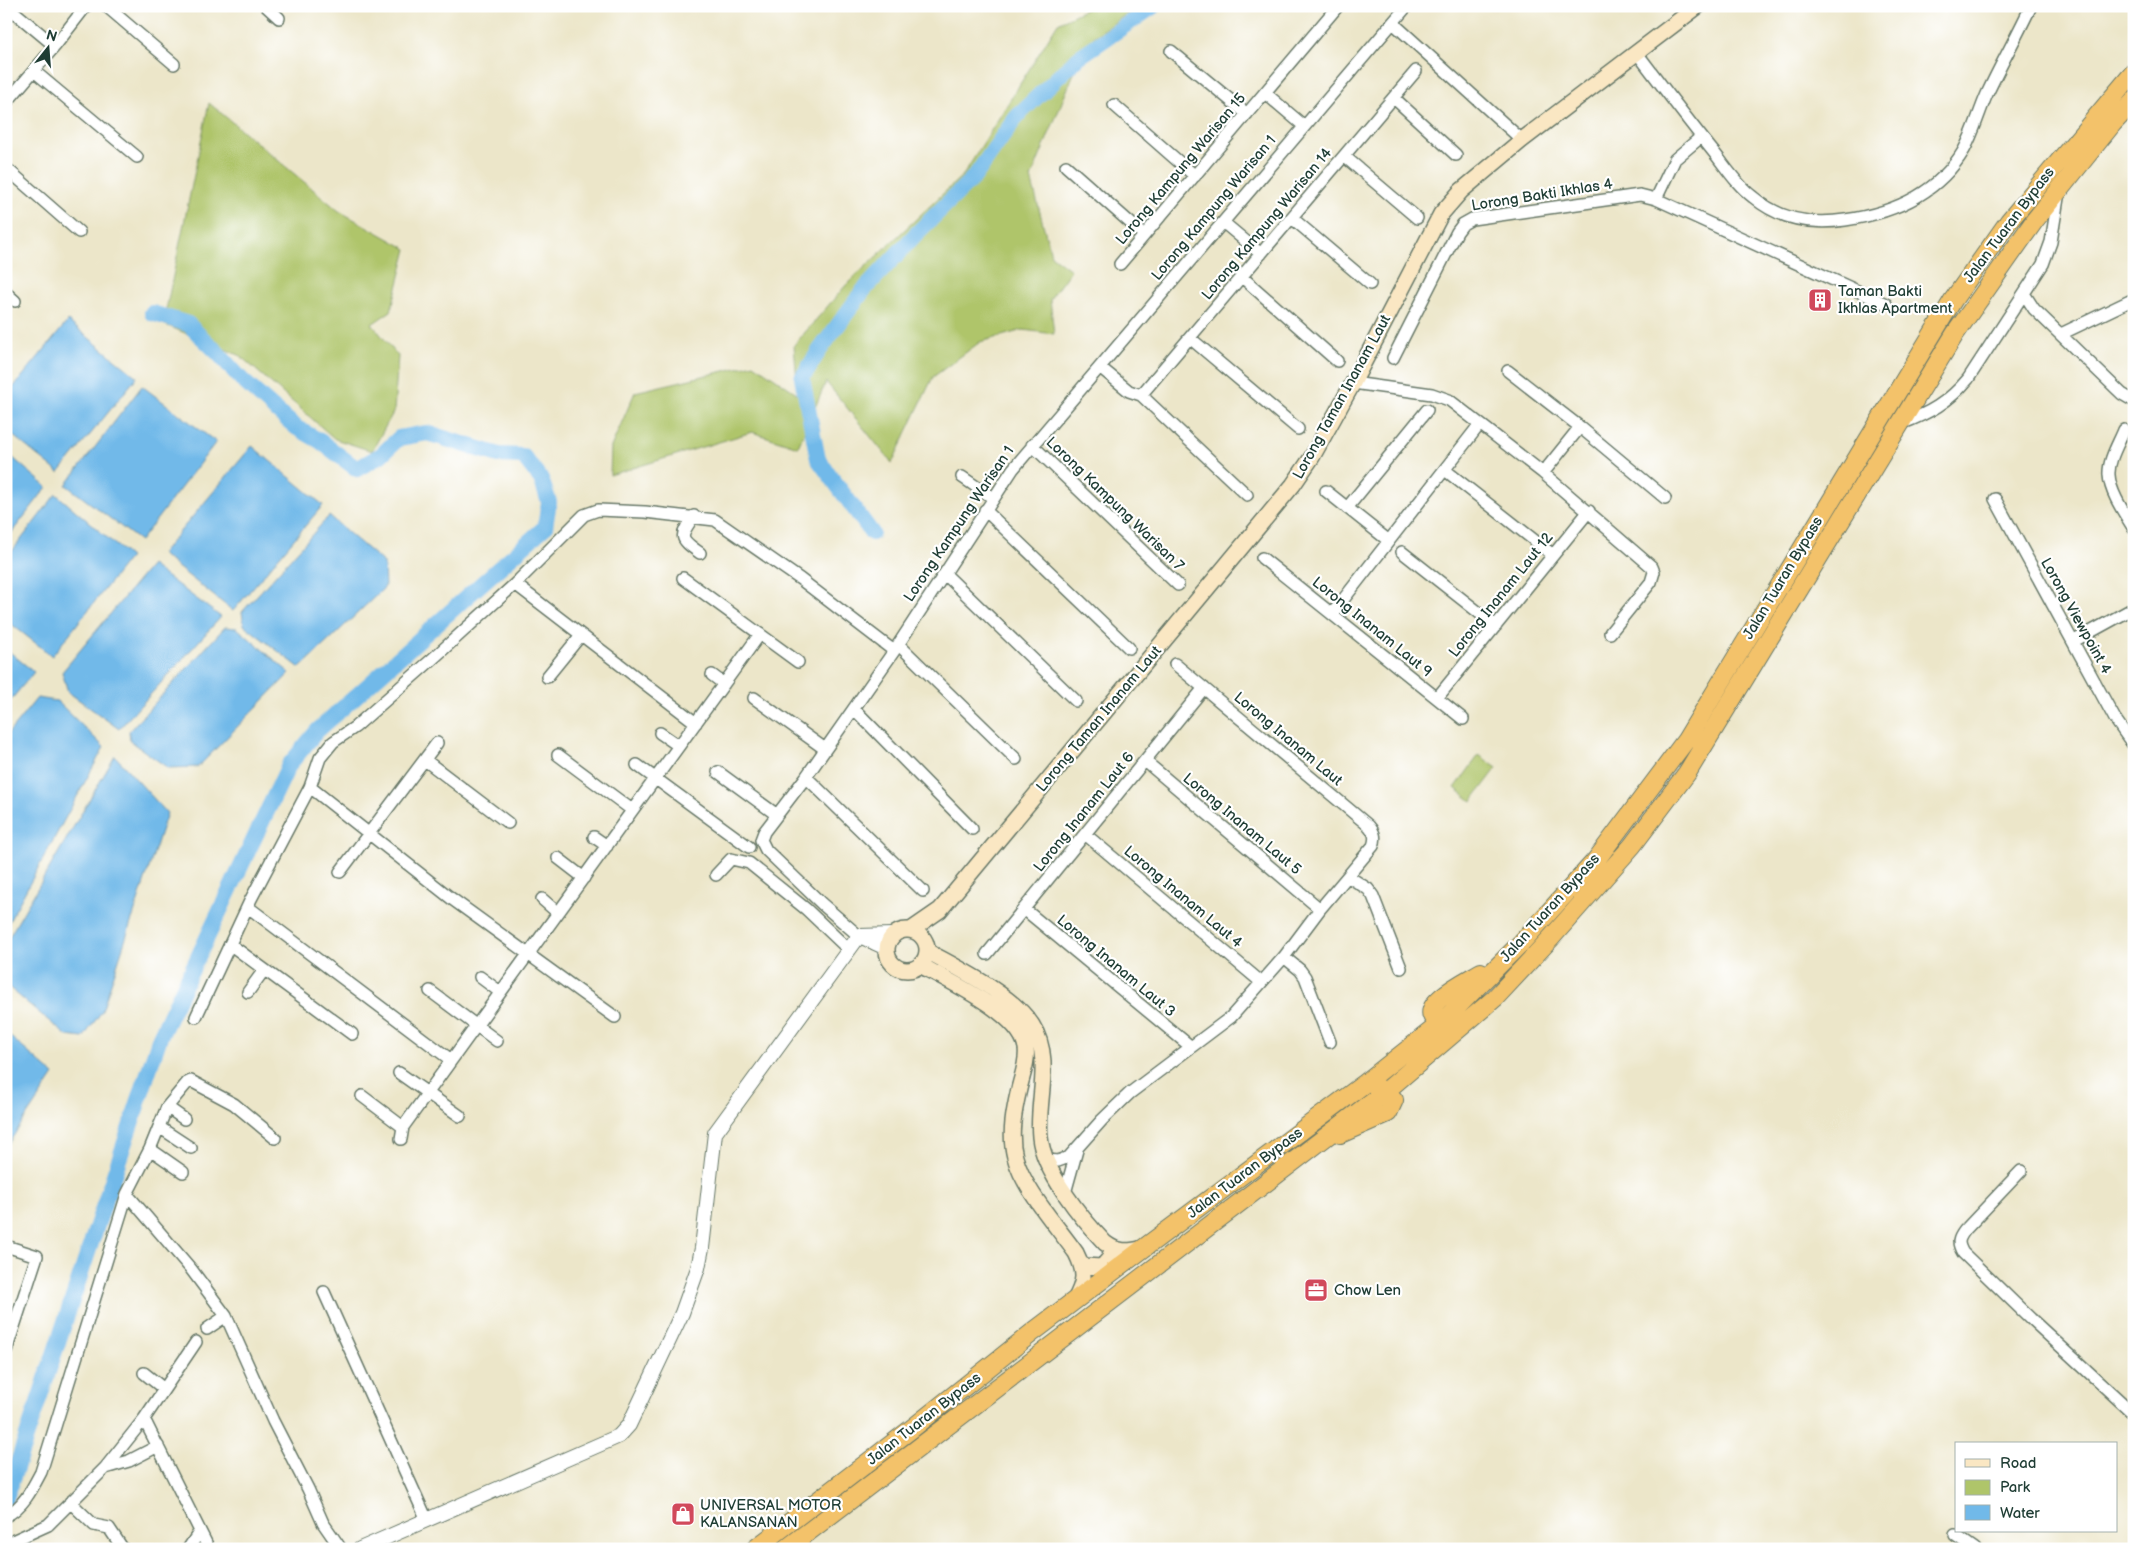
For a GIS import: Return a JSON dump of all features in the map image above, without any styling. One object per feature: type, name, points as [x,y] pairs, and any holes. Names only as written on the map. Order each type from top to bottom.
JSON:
[{"type":"highway","name":"Jalan Tuaran Bypass","points":[[1441,1023],[1432,1015],[1432,1008],[1438,1000],[1444,994],[1474,977],[1522,942],[1596,860],[1686,740],[1953,300],[2009,221],[2134,72]]},
{"type":"highway","name":"Jalan Tuaran Bypass","points":[[786,1549],[1323,1141],[1388,1113],[1394,1100],[1386,1091],[1495,998],[1604,880],[1664,806],[1687,774],[1955,334],[1993,278],[2060,188],[2113,122],[2134,101]]},
{"type":"highway","name":"Jalan Tuaran Bypass","points":[[755,1549],[914,1428],[1033,1332],[1073,1304],[1144,1248],[1364,1084],[1441,1023],[1450,1023],[1495,998]]},
{"type":"highway","points":[[1364,1084],[1386,1091]]},
{"type":"main road","name":"Lorong Taman Inanam Laut","points":[[911,930],[940,910],[1284,497],[1312,457],[1353,383],[1441,214],[1461,191],[1522,140],[1698,6]]},
{"type":"main road","points":[[940,910],[926,946],[920,965],[910,970],[898,968],[889,960],[890,941],[899,931],[911,930],[921,936],[926,946],[1020,1010],[1033,1026],[1044,1057],[1040,1138],[1047,1160],[1065,1193],[1096,1233],[1113,1249],[1128,1252],[1144,1248]]},
{"type":"main road","points":[[920,965],[964,988],[1010,1019],[1023,1037],[1026,1056],[1017,1096],[1012,1132],[1015,1157],[1024,1181],[1076,1253],[1083,1266],[1083,1282],[1073,1304]]},
{"type":"main road","points":[[1083,1266],[1102,1267],[1109,1259],[1113,1249]]},
{"type":"street","points":[[7,6],[56,46]]},
{"type":"street","points":[[6,103],[56,46],[86,6]]},
{"type":"street","points":[[106,6],[174,64]]},
{"type":"street","points":[[266,6],[279,18]]},
{"type":"street","name":"Lorong Kampung Warisan 15","points":[[1120,264],[1338,6]]},
{"type":"street","name":"Lorong Kampung Warisan 1","points":[[890,941],[860,936],[822,904],[766,850],[762,844],[762,836],[896,648],[993,498],[1032,445],[1101,368],[1407,6]]},
{"type":"street","points":[[1637,53],[1701,136],[1753,198],[1784,216],[1814,222],[1833,222],[1863,218],[1906,204],[1923,194],[1941,179],[1954,164],[1964,148],[1989,91],[2031,6]]},
{"type":"street","points":[[1393,24],[1522,140]]},
{"type":"street","points":[[1171,51],[1247,114]]},
{"type":"street","points":[[34,71],[137,157]]},
{"type":"street","name":"Lorong Kampung Warisan 14","points":[[1141,395],[1416,71]]},
{"type":"street","name":"Lorong Kampung Warisan 15","points":[[1265,93],[1304,126]]},
{"type":"street","points":[[1394,98],[1456,155]]},
{"type":"street","points":[[1114,105],[1195,176]]},
{"type":"street","points":[[1701,136],[1675,159],[1656,199],[1886,304]]},
{"type":"street","points":[[1344,156],[1417,218]]},
{"type":"street","points":[[1066,166],[1144,236]]},
{"type":"street","points":[[6,168],[79,232]]},
{"type":"street","points":[[1900,424],[1944,404],[1957,392],[2025,295],[2047,255],[2060,188]]},
{"type":"street","name":"Lorong Bakti Ikhlas 4","points":[[1393,358],[1457,232],[1463,224],[1472,219],[1640,195],[1656,199]]},
{"type":"street","points":[[1292,218],[1370,284]]},
{"type":"street","points":[[1224,223],[1261,254]]},
{"type":"street","points":[[1242,277],[1337,361]]},
{"type":"street","points":[[6,293],[16,301]]},
{"type":"street","points":[[2025,295],[2034,309],[2122,394],[2134,400]]},
{"type":"street","points":[[2061,334],[2134,299]]},
{"type":"street","points":[[2018,305],[2034,309]]},
{"type":"street","points":[[1190,338],[1298,429]]},
{"type":"street","points":[[1101,368],[1129,391],[1141,395],[1247,495]]},
{"type":"street","points":[[1508,371],[1580,427],[1665,498]]},
{"type":"street","points":[[1353,383],[1441,396],[1455,404],[1543,473],[1639,554],[1652,567],[1654,577],[1610,633]]},
{"type":"street","points":[[1347,508],[1427,410]]},
{"type":"street","points":[[1332,614],[1480,424]]},
{"type":"street","points":[[1543,473],[1580,427]]},
{"type":"street","points":[[2124,430],[2111,464],[2109,475],[2111,485],[2134,529]]},
{"type":"street","name":"Lorong Kampung Warisan 7","points":[[1032,445],[1178,586]]},
{"type":"street","points":[[1445,470],[1553,555]]},
{"type":"street","points":[[962,478],[993,498]]},
{"type":"street","points":[[1326,491],[1389,541]]},
{"type":"street","name":"Lorong Viewpoint 4","points":[[1995,500],[2074,641],[2114,719],[2134,746]]},
{"type":"street","points":[[196,1017],[248,907],[310,787],[320,758],[333,742],[355,726],[431,660],[515,584],[569,532],[578,520],[591,512],[598,510],[694,516],[722,523],[896,648],[1016,759]]},
{"type":"street","points":[[985,510],[1129,648]]},
{"type":"street","name":"Lorong Inanam Laut 12","points":[[1437,698],[1589,511]]},
{"type":"street","points":[[694,516],[684,531],[683,536],[685,543],[700,553]]},
{"type":"street","points":[[1402,552],[1496,626]]},
{"type":"street","name":"Lorong Inanam Laut 9","points":[[1262,558],[1463,719]]},
{"type":"street","points":[[945,574],[1076,701]]},
{"type":"street","points":[[683,578],[798,662]]},
{"type":"street","points":[[515,584],[696,723]]},
{"type":"street","points":[[2074,641],[2134,608]]},
{"type":"street","points":[[401,1140],[403,1127],[760,634]]},
{"type":"street","points":[[547,677],[581,635]]},
{"type":"street","name":"Lorong Inanam Laut","points":[[1175,664],[1369,826],[1375,835],[1373,846],[1349,877]]},
{"type":"street","points":[[712,675],[724,684]]},
{"type":"street","name":"Lorong Inanam Laut 6","points":[[987,954],[1204,688]]},
{"type":"street","points":[[754,698],[825,749]]},
{"type":"street","points":[[854,708],[972,829]]},
{"type":"street","points":[[660,733],[679,746]]},
{"type":"street","points":[[340,872],[437,743]]},
{"type":"street","points":[[558,754],[632,810]]},
{"type":"street","points":[[425,760],[508,823]]},
{"type":"street","name":"Lorong Inanam Laut 5","points":[[1144,762],[1320,909]]},
{"type":"street","points":[[637,765],[749,847]]},
{"type":"street","points":[[718,772],[777,815]]},
{"type":"street","points":[[806,776],[923,891]]},
{"type":"street","points":[[310,787],[528,955],[615,1018]]},
{"type":"street","name":"Lorong Inanam Laut 4","points":[[1085,834],[1261,982]]},
{"type":"street","points":[[594,836],[607,846]]},
{"type":"street","points":[[558,858],[584,878]]},
{"type":"street","points":[[716,876],[730,859],[749,863],[806,910],[850,950]]},
{"type":"street","points":[[1047,1160],[1064,1160],[1077,1150],[1116,1105],[1190,1046],[1231,1017],[1284,957],[1320,909],[1349,877],[1368,889],[1373,896],[1401,968]]},
{"type":"street","points":[[542,899],[558,913]]},
{"type":"street","points":[[248,907],[451,1060]]},
{"type":"street","name":"Lorong Inanam Laut 3","points":[[1024,909],[1190,1046]]},
{"type":"street","points":[[360,1549],[619,1436],[629,1425],[682,1313],[698,1268],[715,1133],[860,936]]},
{"type":"street","points":[[231,944],[352,1034]]},
{"type":"street","points":[[1284,957],[1300,970],[1305,977],[1330,1042]]},
{"type":"street","points":[[248,992],[264,970]]},
{"type":"street","points":[[480,977],[500,992]]},
{"type":"street","points":[[430,991],[497,1041]]},
{"type":"street","points":[[399,1073],[460,1116]]},
{"type":"street","points":[[6,1516],[17,1510],[31,1491],[41,1472],[127,1194],[150,1150],[167,1107],[187,1083],[191,1081],[196,1082],[234,1104],[275,1138]]},
{"type":"street","points":[[362,1096],[403,1127]]},
{"type":"street","points":[[167,1107],[184,1120]]},
{"type":"street","points":[[159,1127],[191,1148]]},
{"type":"street","points":[[150,1150],[183,1172]]},
{"type":"street","points":[[1065,1193],[1077,1150]]},
{"type":"street","points":[[2021,1171],[1965,1230],[1960,1236],[1958,1245],[1963,1253],[2031,1319],[2134,1414]]},
{"type":"street","points":[[127,1194],[191,1269],[226,1316],[269,1412],[323,1523],[340,1549]]},
{"type":"street","points":[[6,1246],[37,1256],[6,1351]]},
{"type":"street","points":[[324,1292],[427,1520]]},
{"type":"street","points":[[207,1329],[226,1316]]},
{"type":"street","points":[[6,1544],[48,1525],[105,1468],[144,1419],[196,1342]]},
{"type":"street","points":[[144,1373],[164,1389]]},
{"type":"street","points":[[144,1419],[209,1549]]},
{"type":"street","points":[[105,1468],[129,1461],[158,1446]]},
{"type":"street","points":[[70,1502],[94,1525],[109,1528],[123,1549]]},
{"type":"street","points":[[188,1549],[200,1531]]},
{"type":"street","points":[[1955,1535],[1975,1549]]},
{"type":"green space","points":[[1092,6],[1138,6],[1094,37],[1076,68],[1031,178],[1051,255],[1071,270],[1050,299],[1054,334],[1023,330],[980,342],[933,377],[892,463],[826,382],[798,447],[752,432],[610,475],[611,447],[635,392],[754,364],[798,394],[794,345],[847,284],[964,174],[1058,23]]},
{"type":"green space","points":[[209,103],[339,211],[407,249],[391,311],[372,324],[398,356],[394,411],[372,451],[335,439],[239,355],[163,324]]},
{"type":"green space","points":[[1479,755],[1497,768],[1472,801],[1455,788]]},
{"type":"water","points":[[68,321],[137,377],[59,473],[6,430],[6,396]]},
{"type":"water","points":[[142,386],[216,442],[140,541],[66,485]]},
{"type":"water","points":[[252,446],[323,505],[233,611],[161,554]]},
{"type":"water","points":[[6,452],[47,487],[6,540]]},
{"type":"water","points":[[56,494],[130,557],[52,656],[6,620],[6,559]]},
{"type":"water","points":[[329,516],[384,563],[385,587],[300,668],[244,625],[242,612]]},
{"type":"water","points":[[151,565],[221,617],[119,729],[68,692],[62,672]]},
{"type":"water","points":[[225,627],[237,628],[290,673],[198,767],[168,768],[130,741],[129,731]]},
{"type":"water","points":[[6,649],[34,672],[6,706]]},
{"type":"water","points":[[37,698],[57,701],[104,747],[6,927],[6,736]]},
{"type":"water","points":[[115,756],[167,813],[102,1011],[83,1038],[67,1036],[6,985],[6,942]]},
{"type":"water","points":[[6,1033],[54,1075],[6,1147]]},
{"type":"waterway","points":[[872,533],[818,459],[802,378],[819,351],[863,291],[915,235],[975,176],[1017,116],[1079,57],[1154,6]]},
{"type":"waterway","points":[[6,1498],[160,1037],[289,765],[317,731],[545,527],[549,502],[541,479],[523,456],[499,455],[427,433],[399,438],[381,455],[357,469],[320,441],[297,428],[272,407],[242,380],[188,324],[152,313]]},
{"type":"place","name":"Taman Bakti Ikhlas Apartment","points":[[1820,300]]},
{"type":"place","name":"Chow Len","points":[[1316,1290]]},
{"type":"place","name":"UNIVERSAL MOTOR KALANSANAN","points":[[683,1514]]}]
